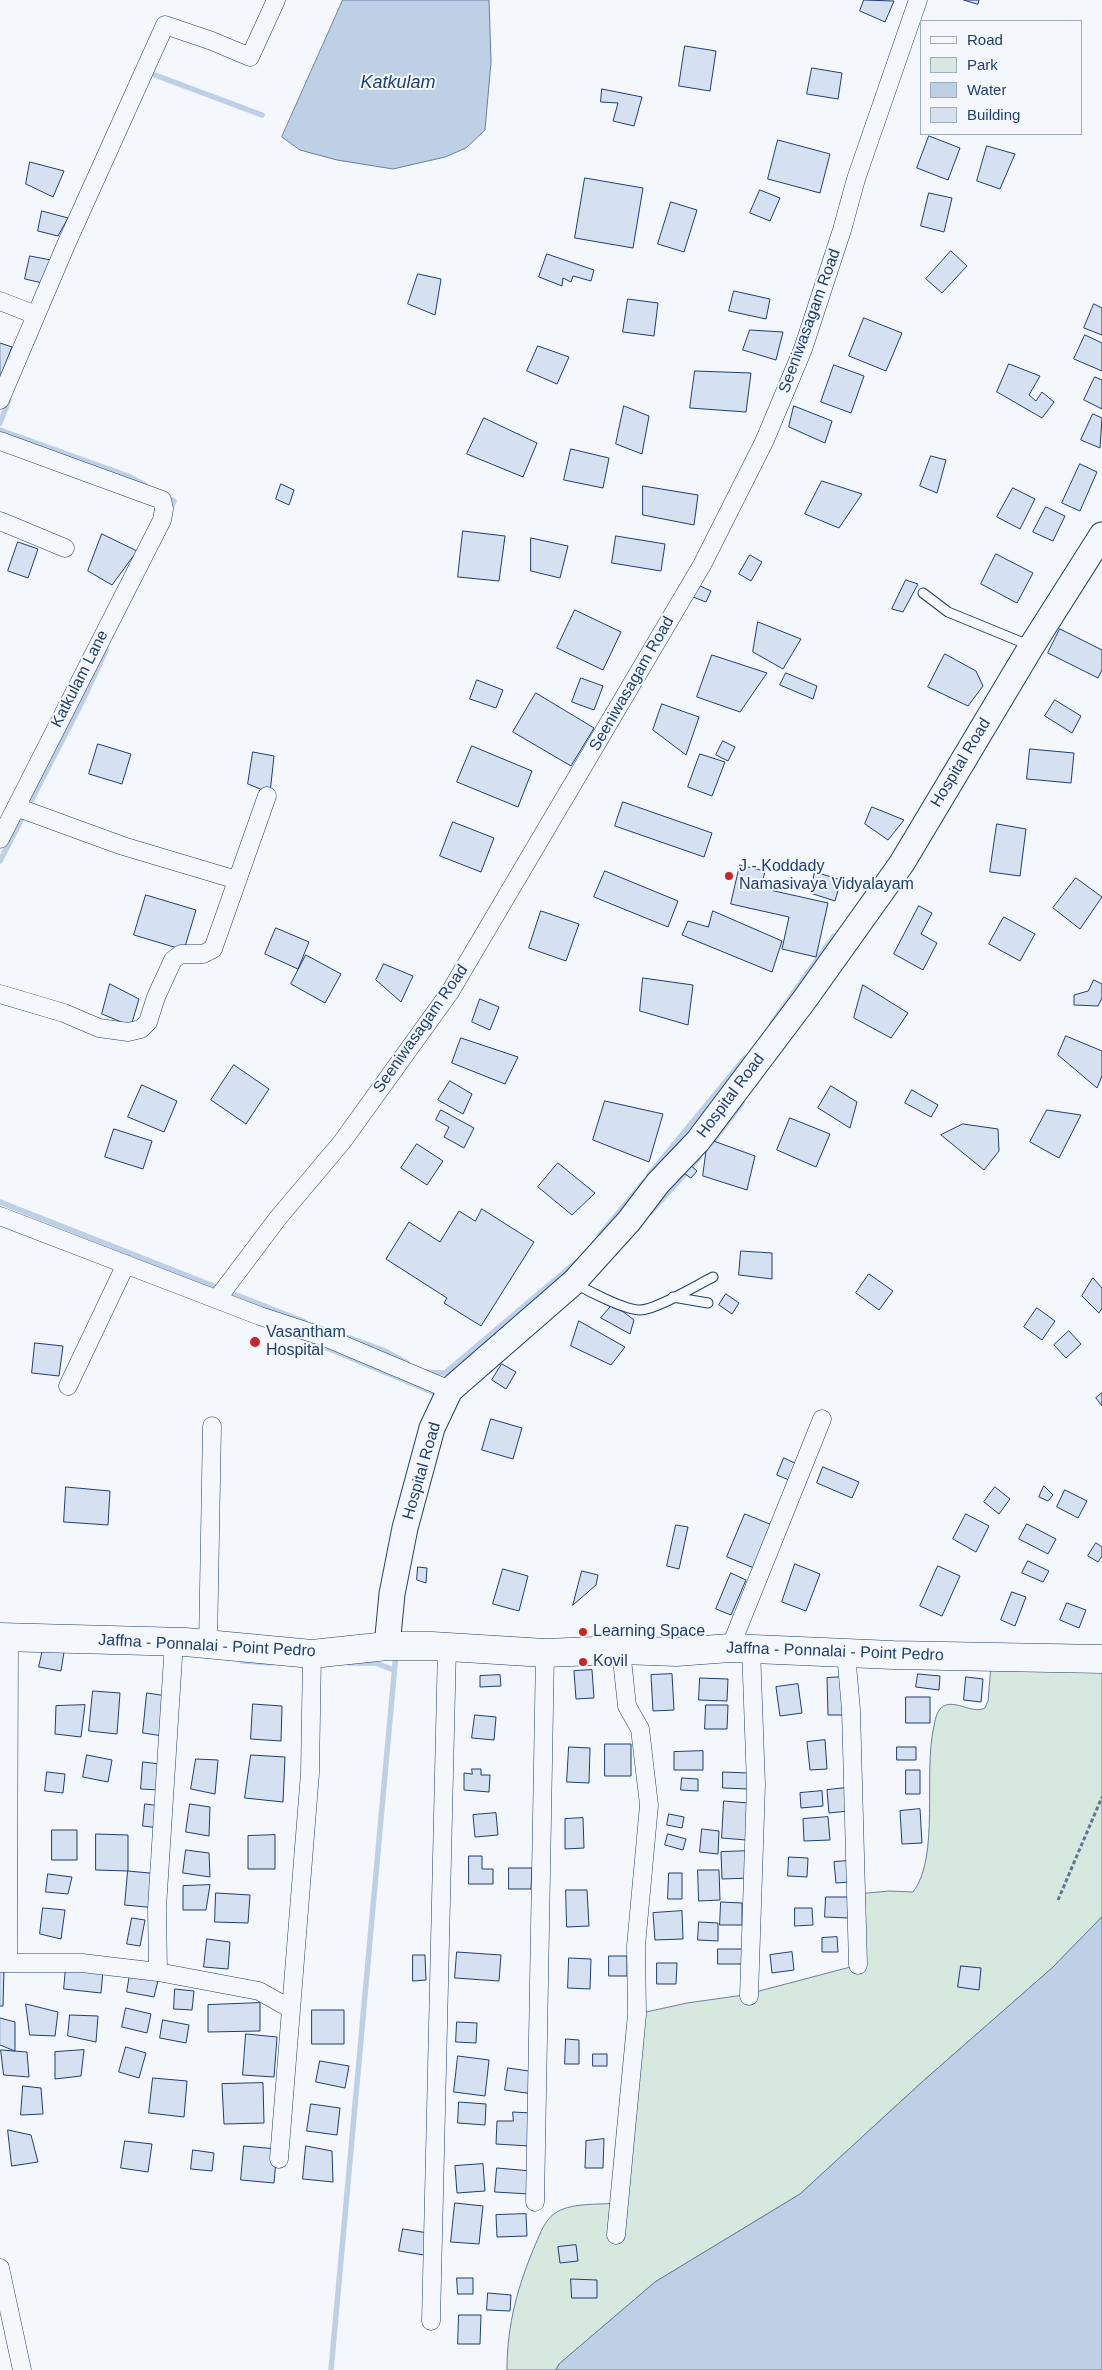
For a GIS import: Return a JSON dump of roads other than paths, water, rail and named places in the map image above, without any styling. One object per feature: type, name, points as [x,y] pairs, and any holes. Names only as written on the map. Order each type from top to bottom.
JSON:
[{"type":"main road","name":"Jaffna - Ponnalai - Point Pedro","points":[[4,1637],[192,1643],[312,1654],[387,1646],[447,1647],[545,1653],[621,1650],[676,1652],[740,1648],[846,1653],[1102,1658]]},
{"type":"street","points":[[0,400],[165,25],[212,41],[250,57],[276,0]]},
{"type":"street","name":"Seeniwasagam Road","points":[[218,1299],[278,1218],[342,1142],[450,992],[702,565],[764,442],[803,349],[860,170],[918,0]]},
{"type":"street","points":[[0,301],[36,315]]},
{"type":"street","name":"Katkulam Lane","points":[[0,441],[162,500],[164,509],[162,520],[0,839]]},
{"type":"street","points":[[0,521],[65,548]]},
{"type":"street","name":"Hospital Road","points":[[387,1646],[392,1594],[405,1528],[432,1428],[450,1390],[574,1282],[629,1221],[658,1183],[698,1141],[806,999],[902,863],[1031,646],[1102,535]]},
{"type":"street","points":[[0,994],[64,1013],[112,1031],[128,1032],[141,1029],[148,1022],[156,997],[173,960],[181,954],[203,954],[212,949],[267,796]]},
{"type":"street","points":[[16,807],[123,846],[237,880]]},
{"type":"street","points":[[0,1216],[274,1321],[326,1338],[450,1390]]},
{"type":"street","points":[[68,1386],[126,1264]]},
{"type":"street","points":[[749,1996],[756,1785],[740,1648],[822,1419]]},
{"type":"street","points":[[158,1972],[157,1908],[192,1643],[212,1426]]},
{"type":"street","points":[[4,1637],[4,1963],[82,1963],[158,1972],[260,1991],[292,2010]]},
{"type":"street","points":[[431,2321],[447,1647]]},
{"type":"street","points":[[616,2235],[637,2014],[636,1946],[650,1805],[640,1729],[627,1706],[621,1650]]},
{"type":"street","points":[[535,2202],[545,1653]]},
{"type":"street","points":[[846,1653],[851,1710],[858,1965]]},
{"type":"street","points":[[279,2160],[292,2010],[295,1932],[310,1773],[312,1654]]},
{"type":"street","points":[[0,2268],[22,2370]]},
{"type":"lane","points":[[922,593],[948,612],[1031,646]]},
{"type":"lane","points":[[574,1282],[630,1308],[641,1310],[673,1297],[713,1277]]},
{"type":"lane","points":[[673,1297],[708,1303]]},
{"type":"water","name":"Katkulam","points":[[343,0],[489,0],[491,62],[485,130],[466,148],[445,157],[393,169],[337,160],[300,150],[282,137]]},
{"type":"water","points":[[1102,1917],[1102,2370],[556,2370],[559,2364],[655,2282],[800,2194],[922,2082],[1052,1968]]},
{"type":"waterway","points":[[147,72],[262,115]]},
{"type":"waterway","points":[[0,423],[9,400]]},
{"type":"waterway","points":[[0,430],[128,476],[145,485]]},
{"type":"waterway","points":[[164,496],[174,501],[170,510]]},
{"type":"waterway","points":[[0,861],[82,702],[106,650]]},
{"type":"waterway","points":[[772,1023],[834,936]]},
{"type":"waterway","points":[[649,1175],[745,1058]]},
{"type":"waterway","points":[[710,1145],[742,1103]]},
{"type":"waterway","points":[[650,1213],[699,1158]]},
{"type":"waterway","points":[[599,1236],[644,1182]]},
{"type":"waterway","points":[[0,1202],[305,1322]]},
{"type":"waterway","points":[[424,1372],[445,1373],[576,1262]]},
{"type":"waterway","points":[[344,1336],[383,1350],[407,1363]]},
{"type":"waterway","points":[[308,1340],[437,1394],[437,1397]]},
{"type":"waterway","points":[[331,2370],[396,1653]]},
{"type":"waterway","points":[[242,1661],[272,1663]]},
{"type":"waterway","points":[[349,1663],[375,1663],[394,1670]]},
{"type":"place","name":"J - Koddady Namasivaya Vidyalayam","points":[[729,876]]},
{"type":"place","name":"Vasantham Hospital","points":[[255,1342]]},
{"type":"place","name":"Learning Space","points":[[583,1632]]},
{"type":"place","name":"Kovil","points":[[583,1662]]}]
